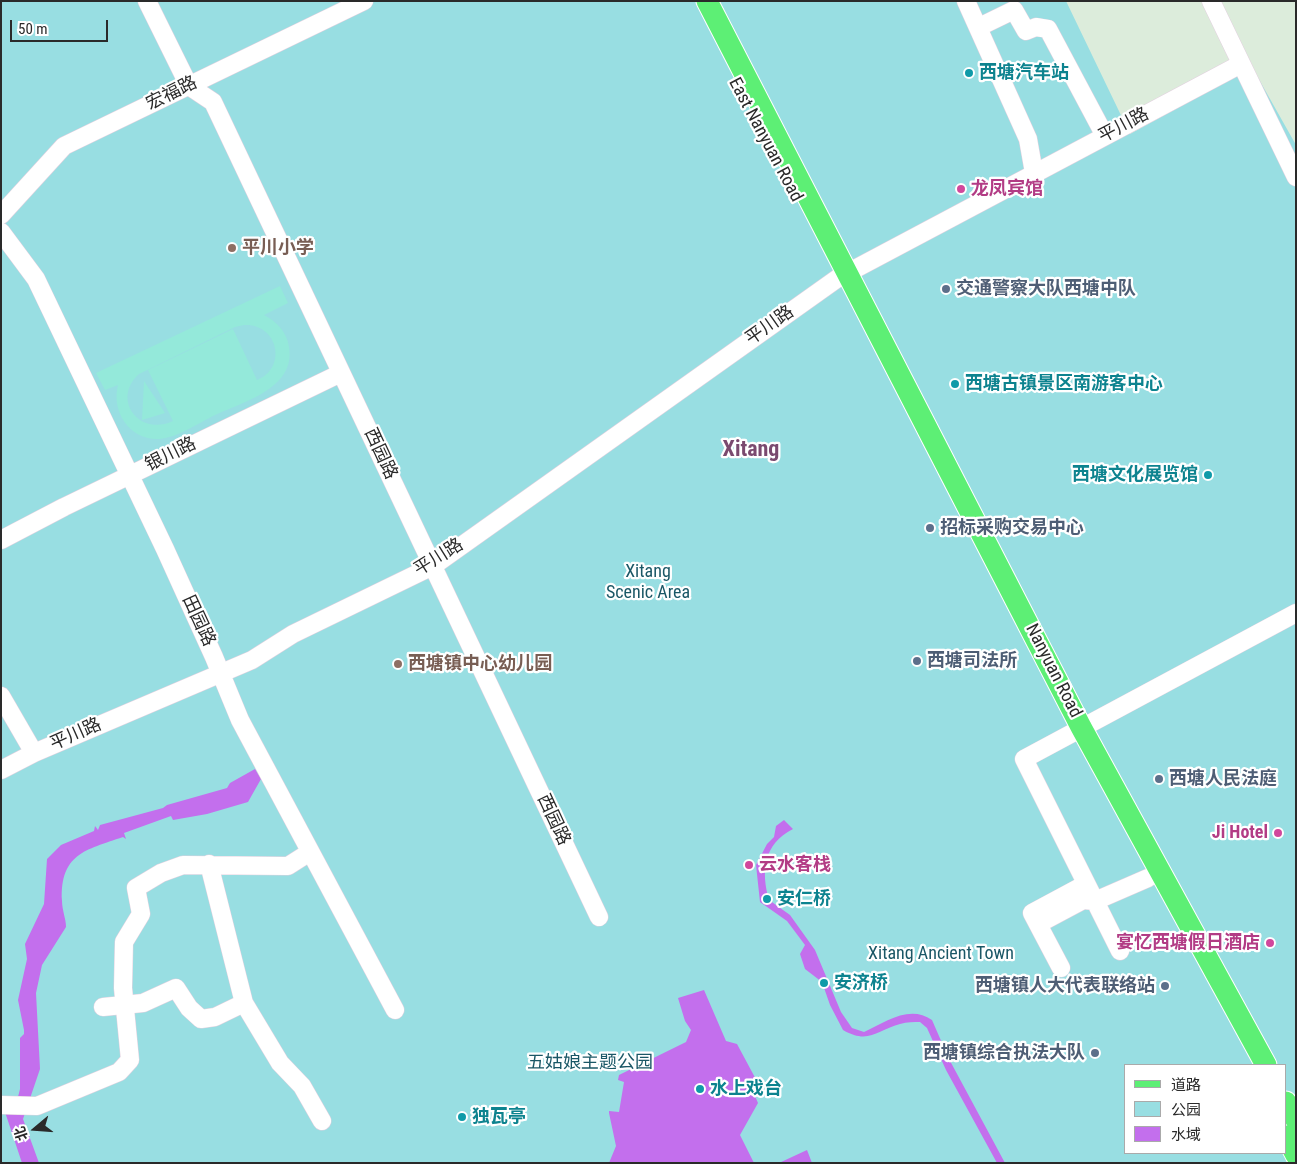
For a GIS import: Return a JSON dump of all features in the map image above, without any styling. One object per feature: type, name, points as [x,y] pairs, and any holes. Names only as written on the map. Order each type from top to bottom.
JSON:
[{"type":"main road","name":"East Nanyuan Road","points":[[693,1],[842,275]]},
{"type":"main road","name":"East Nanyuan Road","points":[[707,1],[842,275]]},
{"type":"main road","name":"Nanyuan Road","points":[[842,275],[1077,729],[1148,878],[1248,1064]]},
{"type":"main road","name":"Nanyuan Road","points":[[1077,729],[1265,1064]]},
{"type":"main road","points":[[1287,1104],[1296,1120]]},
{"type":"main road","points":[[1287,1138],[1296,1155]]},
{"type":"street","points":[[147,1],[188,86]]},
{"type":"street","name":"宏福路","points":[[1,215],[64,146],[364,1]]},
{"type":"street","points":[[966,1],[979,26],[1028,139],[1034,173]]},
{"type":"street","points":[[1211,1],[1296,177]]},
{"type":"street","points":[[979,26],[1012,6],[1026,31],[1036,27],[1048,29],[1105,136]]},
{"type":"street","name":"平川路","points":[[1,770],[252,660],[293,634],[433,566],[842,275],[1241,64]]},
{"type":"street","name":"西园路","points":[[188,86],[213,102],[599,917]]},
{"type":"street","name":"田园路","points":[[1,232],[36,279],[169,558],[240,720],[396,1010]]},
{"type":"street","name":"银川路","points":[[1,540],[129,475],[341,373]]},
{"type":"street","points":[[1120,951],[1024,759],[1296,613]]},
{"type":"street","points":[[1,696],[34,754]]},
{"type":"street","points":[[6,1106],[37,1106],[119,1072],[130,1060],[125,1006],[124,942],[141,914],[136,888],[161,873],[183,865],[288,866],[310,852]]},
{"type":"street","points":[[209,864],[244,1003],[280,1064],[302,1086],[322,1121]]},
{"type":"street","points":[[1035,919],[1083,900],[1095,901],[1148,878]]},
{"type":"street","points":[[1035,919],[1086,884]]},
{"type":"street","points":[[1035,919],[1061,968]]},
{"type":"street","points":[[103,1007],[142,1003],[176,988],[189,1008],[201,1019],[214,1017],[244,1003]]},
{"type":"green space","name":"Xitang Scenic Area","points":[[1,1],[1066,1],[1130,134],[1252,67],[1296,145],[1296,1147],[1285,1157],[1287,1163],[1,1163]]},
{"type":"shaded area","points":[[280,286],[288,303],[264,315],[281,328],[289,347],[289,361],[284,374],[276,384],[252,399],[174,436],[160,439],[149,438],[132,430],[125,423],[117,405],[118,385],[105,390],[96,373]],"holes":[[[244,325],[256,326],[265,331],[275,347],[273,366],[267,374],[257,380],[233,329],[148,370],[173,421],[161,425],[149,424],[140,420],[133,413],[128,404],[128,394],[131,384],[139,374],[235,327]]]},
{"type":"shaded area","points":[[144,381],[165,413],[142,420]]},
{"type":"water","points":[[255,769],[261,779],[248,802],[207,814],[173,820],[171,816],[124,833],[126,839],[123,837],[86,851],[70,864],[62,885],[62,904],[66,927],[42,965],[36,993],[40,1069],[23,1119],[39,1163],[22,1163],[5,1112],[17,1101],[20,1089],[20,1038],[24,1034],[24,1030],[18,1000],[27,959],[25,944],[44,904],[47,859],[61,845],[94,831],[95,826],[98,830],[100,825],[227,788],[230,783]]},
{"type":"water","points":[[784,820],[793,829],[775,842],[770,851],[765,869],[769,900],[790,915],[815,950],[841,1012],[852,1028],[864,1032],[906,1014],[924,1016],[932,1020],[949,1059],[1005,1163],[997,1163],[946,1070],[927,1028],[920,1022],[908,1022],[866,1036],[852,1034],[843,1030],[830,1005],[822,982],[805,969],[800,954],[805,945],[787,921],[760,902],[756,865],[767,844],[774,837],[776,826]]},
{"type":"water","points":[[704,990],[726,1041],[737,1044],[759,1085],[755,1096],[758,1103],[740,1135],[754,1163],[609,1163],[616,1146],[609,1111],[619,1112],[624,1082],[618,1080],[619,1075],[686,1042],[691,1030],[685,1021],[678,998]]},
{"type":"water","points":[[807,1150],[812,1163],[779,1163]]},
{"type":"place","name":"西塘汽车站","points":[[969,73]]},
{"type":"place","name":"龙凤宾馆","points":[[961,189]]},
{"type":"place","name":"平川小学","points":[[232,248]]},
{"type":"place","name":"交通警察大队西塘中队","points":[[946,289]]},
{"type":"place","name":"西塘古镇景区南游客中心","points":[[955,384]]},
{"type":"place","name":"西塘文化展览馆","points":[[1208,475]]},
{"type":"place","name":"招标采购交易中心","points":[[930,528]]},
{"type":"place","name":"西塘司法所","points":[[917,661]]},
{"type":"place","name":"西塘镇中心幼儿园","points":[[398,664]]},
{"type":"place","name":"西塘人民法庭","points":[[1159,779]]},
{"type":"place","name":"Ji Hotel","points":[[1278,833]]},
{"type":"place","name":"云水客栈","points":[[749,865]]},
{"type":"place","name":"安仁桥","points":[[767,899]]},
{"type":"place","name":"宴忆西塘假日酒店","points":[[1270,943]]},
{"type":"place","name":"安济桥","points":[[824,983]]},
{"type":"place","name":"西塘镇人大代表联络站","points":[[1165,986]]},
{"type":"place","name":"西塘镇综合执法大队","points":[[1095,1053]]},
{"type":"place","name":"水上戏台","points":[[700,1089]]},
{"type":"place","name":"独瓦亭","points":[[462,1117]]},
{"type":"district","name":"Xitang","points":[[751,450]]},
{"type":"park label","name":"Xitang Ancient Town","points":[[941,954]]},
{"type":"park label","name":"五姑娘主题公园","points":[[590,1063]]}]
